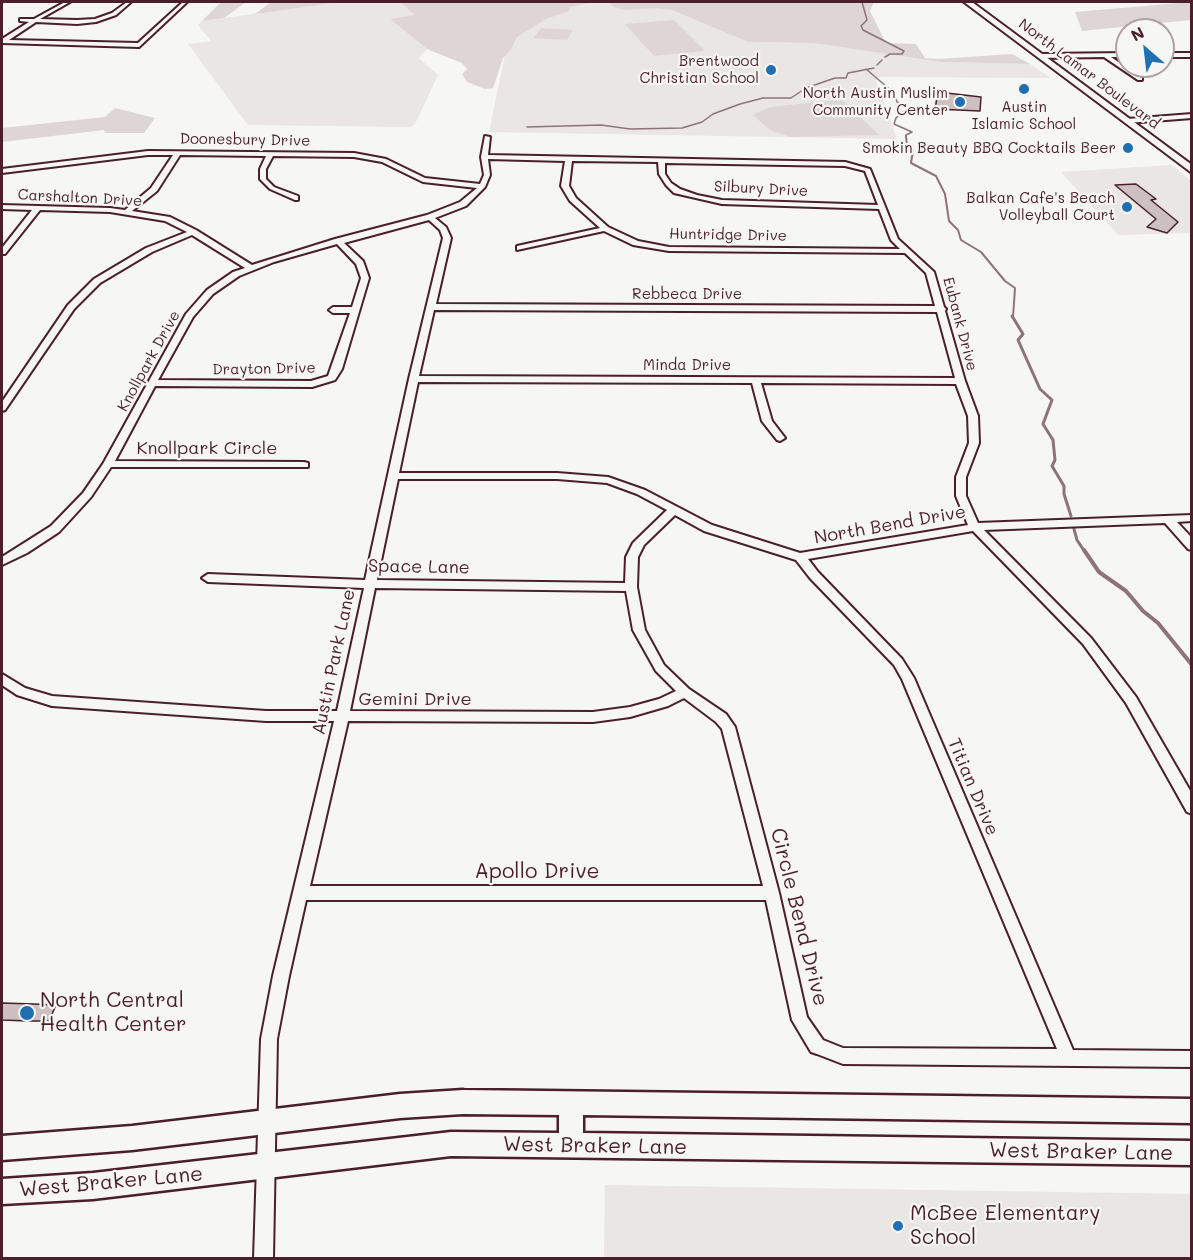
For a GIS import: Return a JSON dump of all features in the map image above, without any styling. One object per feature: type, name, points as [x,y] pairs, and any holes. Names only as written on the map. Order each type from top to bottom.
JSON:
[{"type":"main road","name":"North Lamar Boulevard","points":[[968,2],[1191,170]]},
{"type":"main road","points":[[2,1148],[132,1138],[400,1106],[463,1102],[1191,1111]]},
{"type":"main road","points":[[570,1146],[572,1103]]},
{"type":"main road","name":"West Braker Lane","points":[[2,1192],[93,1186],[451,1144],[1191,1153]]},
{"type":"street","points":[[2,34],[56,2]]},
{"type":"street","points":[[2,41],[68,2]]},
{"type":"street","points":[[22,21],[96,20],[114,14],[129,2]]},
{"type":"street","points":[[2,41],[139,45],[185,2]]},
{"type":"street","points":[[1105,55],[1140,79]]},
{"type":"street","points":[[1040,56],[1115,55]]},
{"type":"street","points":[[1175,55],[1191,55]]},
{"type":"street","points":[[1127,121],[1191,116]]},
{"type":"street","points":[[483,186],[487,175],[484,158],[487,137]]},
{"type":"street","points":[[127,212],[154,189],[179,152]]},
{"type":"street","name":"Doonesbury Drive","points":[[2,171],[148,153],[363,155],[384,160],[423,180],[483,186]]},
{"type":"street","points":[[272,154],[263,169],[263,179],[272,189],[295,198]]},
{"type":"street","name":"Eubank Drive","points":[[484,158],[569,158],[857,166],[870,173],[890,231],[906,251],[930,272],[942,309],[960,381],[973,416],[974,443],[961,477],[961,496],[975,527],[1087,641],[1131,700],[1191,808]]},
{"type":"street","name":"Huntridge Drive","points":[[569,158],[565,181],[568,192],[606,229],[636,243],[669,249],[906,251]]},
{"type":"street","name":"Silbury Drive","points":[[661,160],[662,174],[668,184],[683,194],[703,199],[722,202],[882,207]]},
{"type":"street","name":"Knollpark Drive","points":[[2,561],[24,550],[55,529],[87,495],[108,464],[189,316],[199,303],[222,283],[282,256],[430,217],[463,204],[483,186]]},
{"type":"street","name":"Carshalton Drive","points":[[2,207],[84,208],[167,219],[193,232],[251,268]]},
{"type":"street","points":[[2,252],[38,208]]},
{"type":"street","name":"Austin Park Lane","points":[[263,1258],[269,1039],[281,976],[303,893],[414,379],[447,238],[443,229],[430,217]]},
{"type":"street","points":[[520,248],[606,229]]},
{"type":"street","points":[[2,408],[71,307],[97,281],[149,250],[193,232]]},
{"type":"street","name":"Drayton Drive","points":[[152,383],[323,382],[332,378],[337,369],[365,278],[364,270],[338,241]]},
{"type":"street","name":"Rebbeca Drive","points":[[432,307],[942,309]]},
{"type":"street","points":[[333,310],[354,310]]},
{"type":"street","name":"Minda Drive","points":[[414,379],[960,381]]},
{"type":"street","points":[[756,380],[767,421],[780,438]]},
{"type":"street","name":"Knollpark Circle","points":[[108,464],[304,465]]},
{"type":"street","name":"North Bend Drive","points":[[393,476],[557,476],[608,480],[641,492],[708,528],[800,557],[975,527],[1191,518]]},
{"type":"street","name":"Circle Bend Drive","points":[[673,511],[639,543],[632,557],[630,587],[639,630],[647,649],[660,668],[685,692],[713,711],[728,727],[772,893],[800,1020],[817,1046],[843,1056],[1191,1059]]},
{"type":"street","points":[[1168,519],[1191,546]]},
{"type":"street","name":"Titian Drive","points":[[800,557],[814,575],[898,662],[908,678],[1069,1059]]},
{"type":"street","name":"Space Lane","points":[[208,578],[369,584],[630,587]]},
{"type":"street","name":"Gemini Drive","points":[[2,679],[21,692],[52,701],[266,716],[593,717],[630,712],[663,703],[685,692]]},
{"type":"street","name":"Apollo Drive","points":[[303,893],[772,893]]},
{"type":"shaded area","points":[[221,2],[246,2],[224,18],[202,21]]},
{"type":"shaded area","points":[[271,2],[340,2],[255,14]]},
{"type":"shaded area","points":[[340,2],[400,2],[416,15],[390,19],[427,49],[419,58],[438,75],[415,124],[410,127],[248,125],[188,44],[211,41],[198,25],[202,21]]},
{"type":"shaded area","points":[[400,2],[594,2],[570,7],[569,11],[546,19],[517,37],[503,58],[493,88],[485,89],[467,82],[462,74],[467,69],[462,63],[427,49],[390,19],[415,15]]},
{"type":"shaded area","name":"Brentwood Christian School","points":[[516,2],[650,2],[748,42],[813,43],[941,62],[1030,64],[1051,78],[875,77],[897,139],[489,132]]},
{"type":"shaded area","points":[[594,2],[874,2],[870,11],[886,43],[916,44],[925,58],[1012,54],[1030,64],[941,62],[813,43],[748,42],[671,10],[656,8],[625,10],[609,3]]},
{"type":"shaded area","points":[[1191,2],[1191,20],[1175,22],[1175,18],[1115,18],[1115,28],[1082,31],[1075,12]]},
{"type":"shaded area","points":[[674,20],[705,51],[654,56],[625,24]]},
{"type":"shaded area","points":[[541,28],[573,30],[567,40],[534,38]]},
{"type":"shaded area","points":[[844,101],[879,135],[790,137],[770,130],[753,115],[770,107]]},
{"type":"shaded area","points":[[115,108],[155,118],[144,133],[105,133],[104,130],[2,142],[2,128],[105,117]]},
{"type":"shaded area","points":[[1172,165],[1191,181],[1191,233],[1118,235],[1061,172]]},
{"type":"shaded area","name":"McBee Elementary School","points":[[605,1185],[1191,1194],[1191,1258],[604,1258]]},
{"type":"building","name":"North Austin Muslim Community Center","points":[[938,92],[981,97],[980,111],[935,109]]},
{"type":"building","points":[[1136,184],[1156,199],[1151,200],[1178,222],[1167,233],[1147,227],[1156,219],[1115,185]]},
{"type":"building","name":"North Central Health Center","points":[[2,1003],[56,1005],[49,1021],[28,1021],[2,1020]]},
{"type":"waterway","points":[[862,2],[867,20],[861,26],[863,30],[904,51],[902,54],[890,54],[885,57]]},
{"type":"waterway","points":[[877,65],[882,60]]},
{"type":"waterway","points":[[867,69],[874,68]]},
{"type":"waterway","points":[[527,127],[601,125],[630,129],[682,128],[702,122],[713,114],[740,104],[763,98],[791,98],[806,88],[835,78],[846,78],[848,73],[867,69]]},
{"type":"waterway","points":[[867,69],[894,93],[897,102],[907,108],[896,118],[894,124],[912,132],[906,136]]},
{"type":"waterway","points":[[906,136],[907,146],[913,150],[911,163],[936,176],[945,194],[949,221],[958,230],[961,240],[981,252],[1005,281],[1015,288],[1013,317]]},
{"type":"waterway","points":[[1012,316],[1023,334],[1018,340],[1040,389],[1052,400],[1043,424],[1053,440],[1055,460],[1052,466],[1064,486],[1064,494],[1071,516]]},
{"type":"waterway","points":[[1074,529],[1077,540],[1085,552]]},
{"type":"waterway","points":[[1084,550],[1099,572],[1126,591],[1143,611],[1158,623],[1192,665]]},
{"type":"place","name":"Brentwood Christian School","points":[[771,70]]},
{"type":"place","name":"Austin Islamic School","points":[[1024,89]]},
{"type":"place","name":"North Austin Muslim Community Center","points":[[960,102]]},
{"type":"place","name":"Smokin Beauty BBQ Cocktails Beer","points":[[1128,148]]},
{"type":"place","name":"Balkan Cafe's Beach Volleyball Court","points":[[1127,207]]},
{"type":"place","name":"North Central Health Center","points":[[27,1013]]},
{"type":"place","name":"McBee Elementary School","points":[[898,1226]]}]
